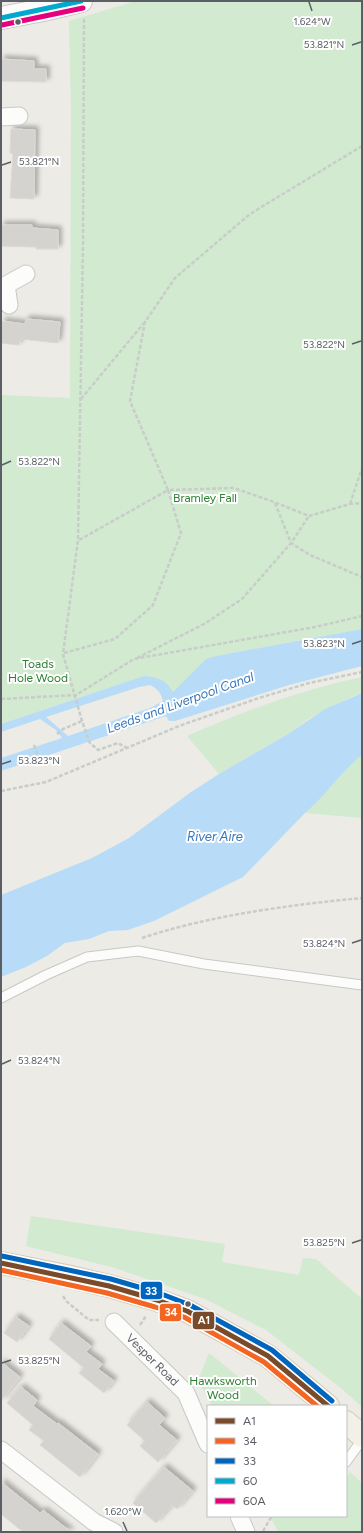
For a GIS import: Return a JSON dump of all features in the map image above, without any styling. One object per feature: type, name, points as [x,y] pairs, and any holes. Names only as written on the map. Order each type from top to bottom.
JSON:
[{"type":"main road","points":[[1,18],[43,10],[82,9]]},
{"type":"main road","points":[[1,1263],[48,1272],[157,1300],[187,1311],[268,1356],[327,1405]]},
{"type":"main road","points":[[347,1423],[362,1436]]},
{"type":"street","points":[[1,117],[19,116]]},
{"type":"street","points":[[9,305],[3,284],[26,274]]},
{"type":"street","name":"Vesper Road","points":[[114,1322],[186,1393],[207,1442]]},
{"type":"street","points":[[1,1450],[94,1522],[114,1532]]},
{"type":"street","points":[[239,1517],[246,1532]]},
{"type":"lane","points":[[1,998],[46,975],[87,957],[138,951],[204,964],[362,985]]},
{"type":"lane","points":[[347,1461],[362,1440]]},
{"type":"path","points":[[82,9],[84,244],[78,540],[63,654],[76,695],[82,721],[90,743],[98,750],[118,743],[127,748]]},
{"type":"path","points":[[81,399],[145,322],[175,278],[250,214],[362,146]]},
{"type":"path","points":[[63,654],[114,639],[153,605],[181,533],[168,490],[130,401],[145,322]]},
{"type":"path","points":[[350,504],[362,468]]},
{"type":"path","points":[[78,540],[168,490],[234,488],[309,516],[350,504],[362,503]]},
{"type":"path","points":[[274,502],[291,543],[310,555],[362,577]]},
{"type":"path","points":[[1,699],[76,695],[134,659],[204,624],[242,599],[291,543],[309,516]]},
{"type":"path","points":[[134,659],[315,628],[362,616]]},
{"type":"path","points":[[1,791],[46,782],[179,726],[259,698],[309,683],[362,672]]},
{"type":"path","points":[[57,734],[63,728],[82,721]]},
{"type":"path","points":[[34,745],[39,760]]},
{"type":"path","points":[[139,939],[221,918],[312,903],[362,898]]},
{"type":"path","points":[[48,1272],[66,1301],[89,1320],[114,1322]]},
{"type":"path","points":[[130,1338],[157,1300]]},
{"type":"path","points":[[263,1532],[271,1517]]},
{"type":"green space","name":"Bramley Fall","points":[[136,1],[362,1],[362,629],[216,656],[173,692],[144,676],[1,724],[1,395],[70,398],[71,110],[69,21]]},
{"type":"green space","points":[[362,677],[362,693],[310,718],[288,734],[219,774],[187,736],[273,702],[317,688]]},
{"type":"green space","points":[[362,755],[362,818],[305,813],[317,802],[330,785]]},
{"type":"green space","points":[[31,1216],[225,1244],[222,1262],[299,1275],[303,1258],[316,1259],[362,1299],[362,1407],[342,1389],[266,1330],[205,1299],[115,1268],[26,1246]]},
{"type":"green space","name":"Hawksworth Wood","points":[[209,1353],[273,1405],[211,1405],[198,1380]]},
{"type":"green space","points":[[350,1472],[362,1483],[362,1532],[278,1532],[270,1517],[347,1517],[347,1477]]},
{"type":"water","name":"Leeds and Liverpool Canal","points":[[362,629],[362,666],[289,685],[175,721],[169,721],[166,716],[1,771],[1,758],[62,738],[56,730],[40,719],[1,732],[1,724],[144,676],[161,680],[167,684],[173,692],[206,659]],"holes":[[[150,685],[159,692],[163,701],[150,708],[68,736],[46,717],[139,687]]]},
{"type":"water","name":"River Aire","points":[[362,693],[362,755],[243,877],[154,921],[128,930],[109,931],[89,939],[65,943],[47,956],[26,967],[1,977],[1,895],[92,858],[129,838],[191,792],[219,774],[288,734],[325,709]]},
{"type":"building","points":[[1,59],[34,61],[34,69],[46,69],[46,82],[1,81]]},
{"type":"building","points":[[11,129],[35,130],[34,199],[10,198],[13,154],[10,153]]},
{"type":"building","points":[[1,225],[32,225],[32,228],[58,230],[58,249],[1,246]]},
{"type":"building","points":[[26,319],[60,322],[58,343],[20,339],[19,345],[1,343],[2,321],[25,324]]},
{"type":"building","points":[[16,1317],[29,1326],[17,1342],[4,1333]]},
{"type":"building","points":[[61,1323],[91,1346],[86,1352],[102,1364],[98,1369],[114,1381],[104,1393],[79,1373],[84,1368],[49,1339]]},
{"type":"building","points":[[1,1362],[20,1377],[1,1401]]},
{"type":"building","points":[[21,1387],[37,1400],[33,1406],[98,1454],[80,1477],[40,1445],[44,1441],[29,1430],[33,1425],[7,1403]]},
{"type":"building","points":[[147,1402],[165,1418],[159,1425],[177,1440],[158,1462],[140,1446],[145,1441],[127,1425]]},
{"type":"building","points":[[164,1467],[193,1491],[177,1509],[172,1505],[156,1523],[133,1503]]},
{"type":"building","points":[[1,1482],[40,1513],[43,1510],[71,1532],[23,1532],[1,1514]]},
{"type":"transit line","name":"60","points":[[1,18],[81,1]]},
{"type":"transit line","name":"60A","points":[[2,25],[83,8]]},
{"type":"transit line","name":"33","points":[[2,1256],[111,1279],[159,1293],[190,1305],[272,1350],[332,1401]]},
{"type":"transit line","name":"A1","points":[[1,1263],[109,1286],[157,1300],[187,1311],[268,1356],[327,1405]]},
{"type":"transit line","name":"34","points":[[1,1270],[107,1293],[184,1317],[264,1362],[316,1405]]},
{"type":"park label","name":"Toads Hole Wood","points":[[38,671]]}]
